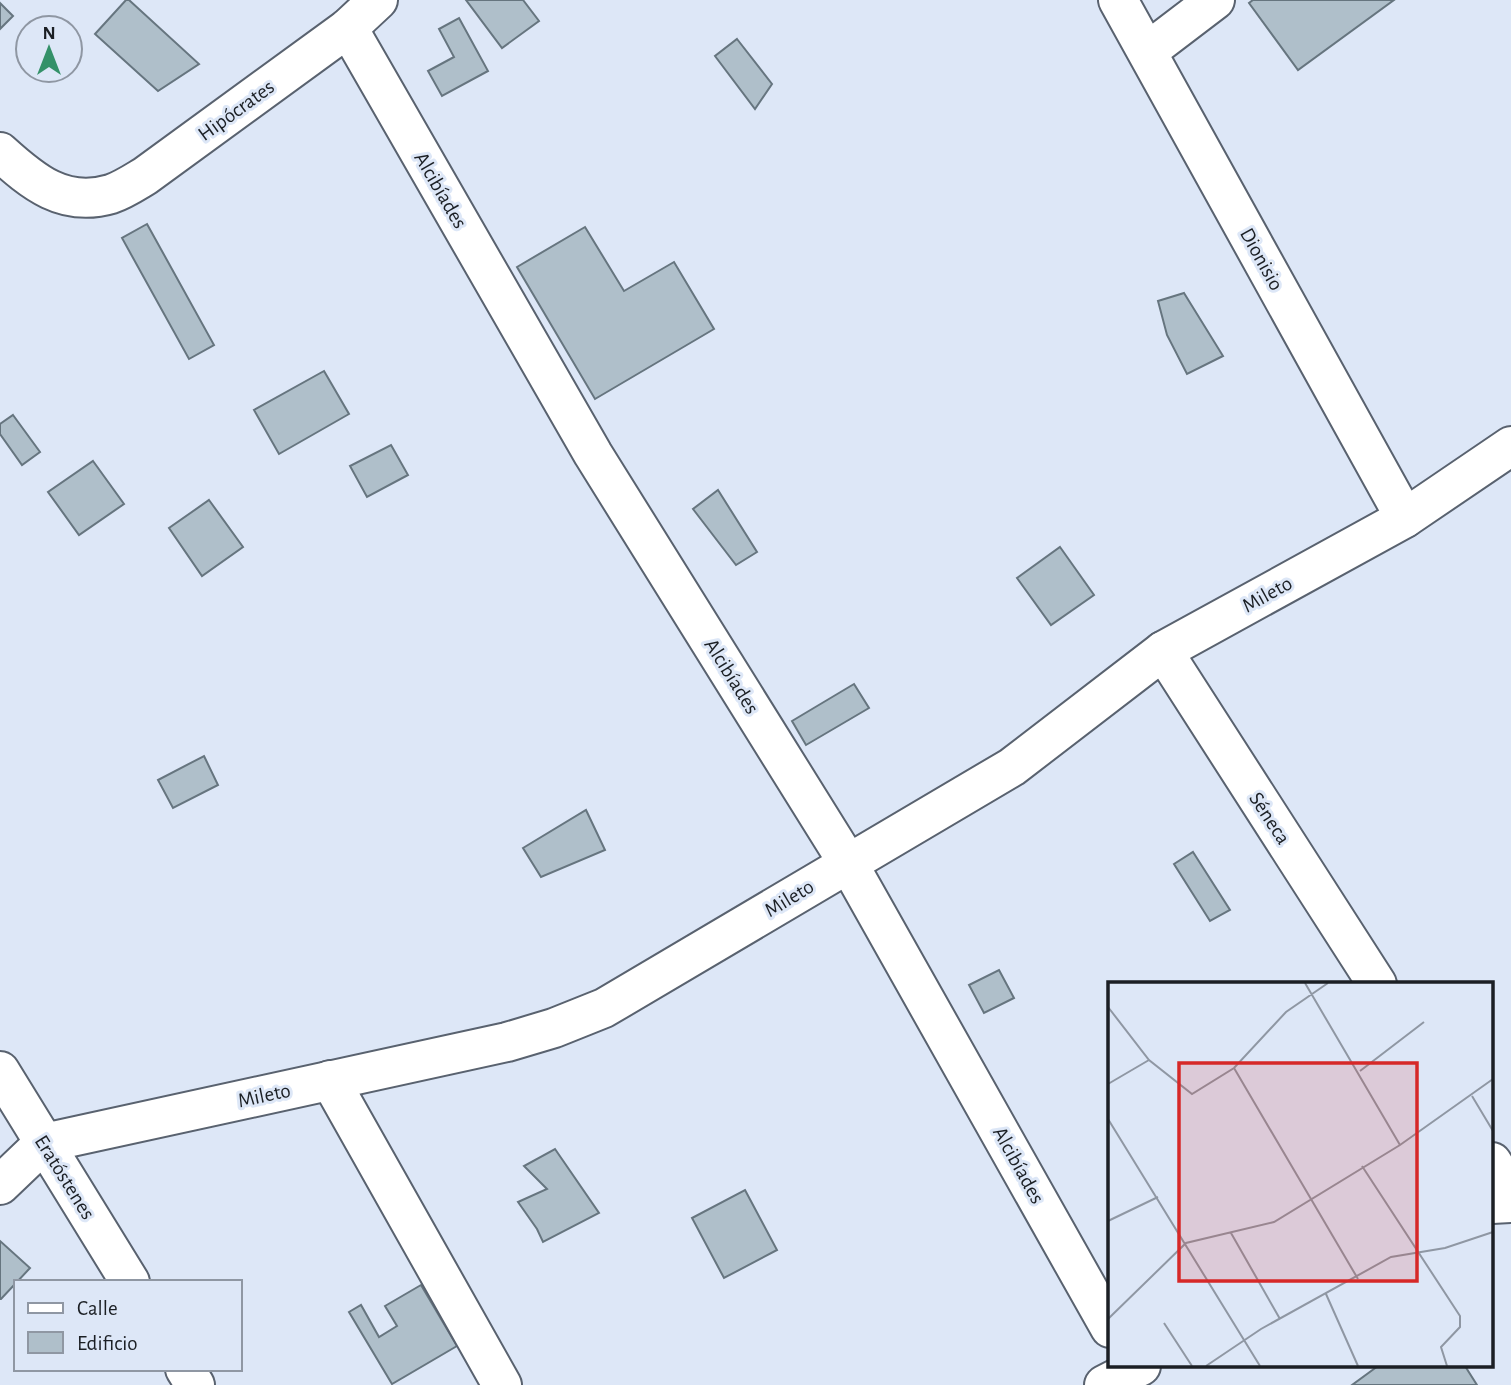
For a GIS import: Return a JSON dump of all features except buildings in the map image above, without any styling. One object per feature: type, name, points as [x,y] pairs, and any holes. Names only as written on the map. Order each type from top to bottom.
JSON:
[{"type":"street","name":"Hipócrates","points":[[0,152],[24,174],[53,192],[83,198],[113,194],[145,176],[348,28],[378,0]]},
{"type":"street","name":"Dionisio","points":[[1118,0],[1405,518]]},
{"type":"street","points":[[1148,51],[1215,0]]},
{"type":"street","name":"Alcibíades","points":[[348,28],[593,454],[848,863],[1108,1324]]},
{"type":"street","name":"Mileto","points":[[44,1143],[507,1042],[554,1028],[604,1008],[1012,767],[1163,651],[1405,518],[1511,446]]},
{"type":"street","name":"Séneca","points":[[1163,651],[1376,982]]},
{"type":"street","name":"Eratóstenes","points":[[0,1071],[129,1280]]},
{"type":"street","points":[[330,1080],[502,1385]]},
{"type":"street","points":[[0,1185],[44,1143]]},
{"type":"street","points":[[1494,1165],[1511,1192]]}]
